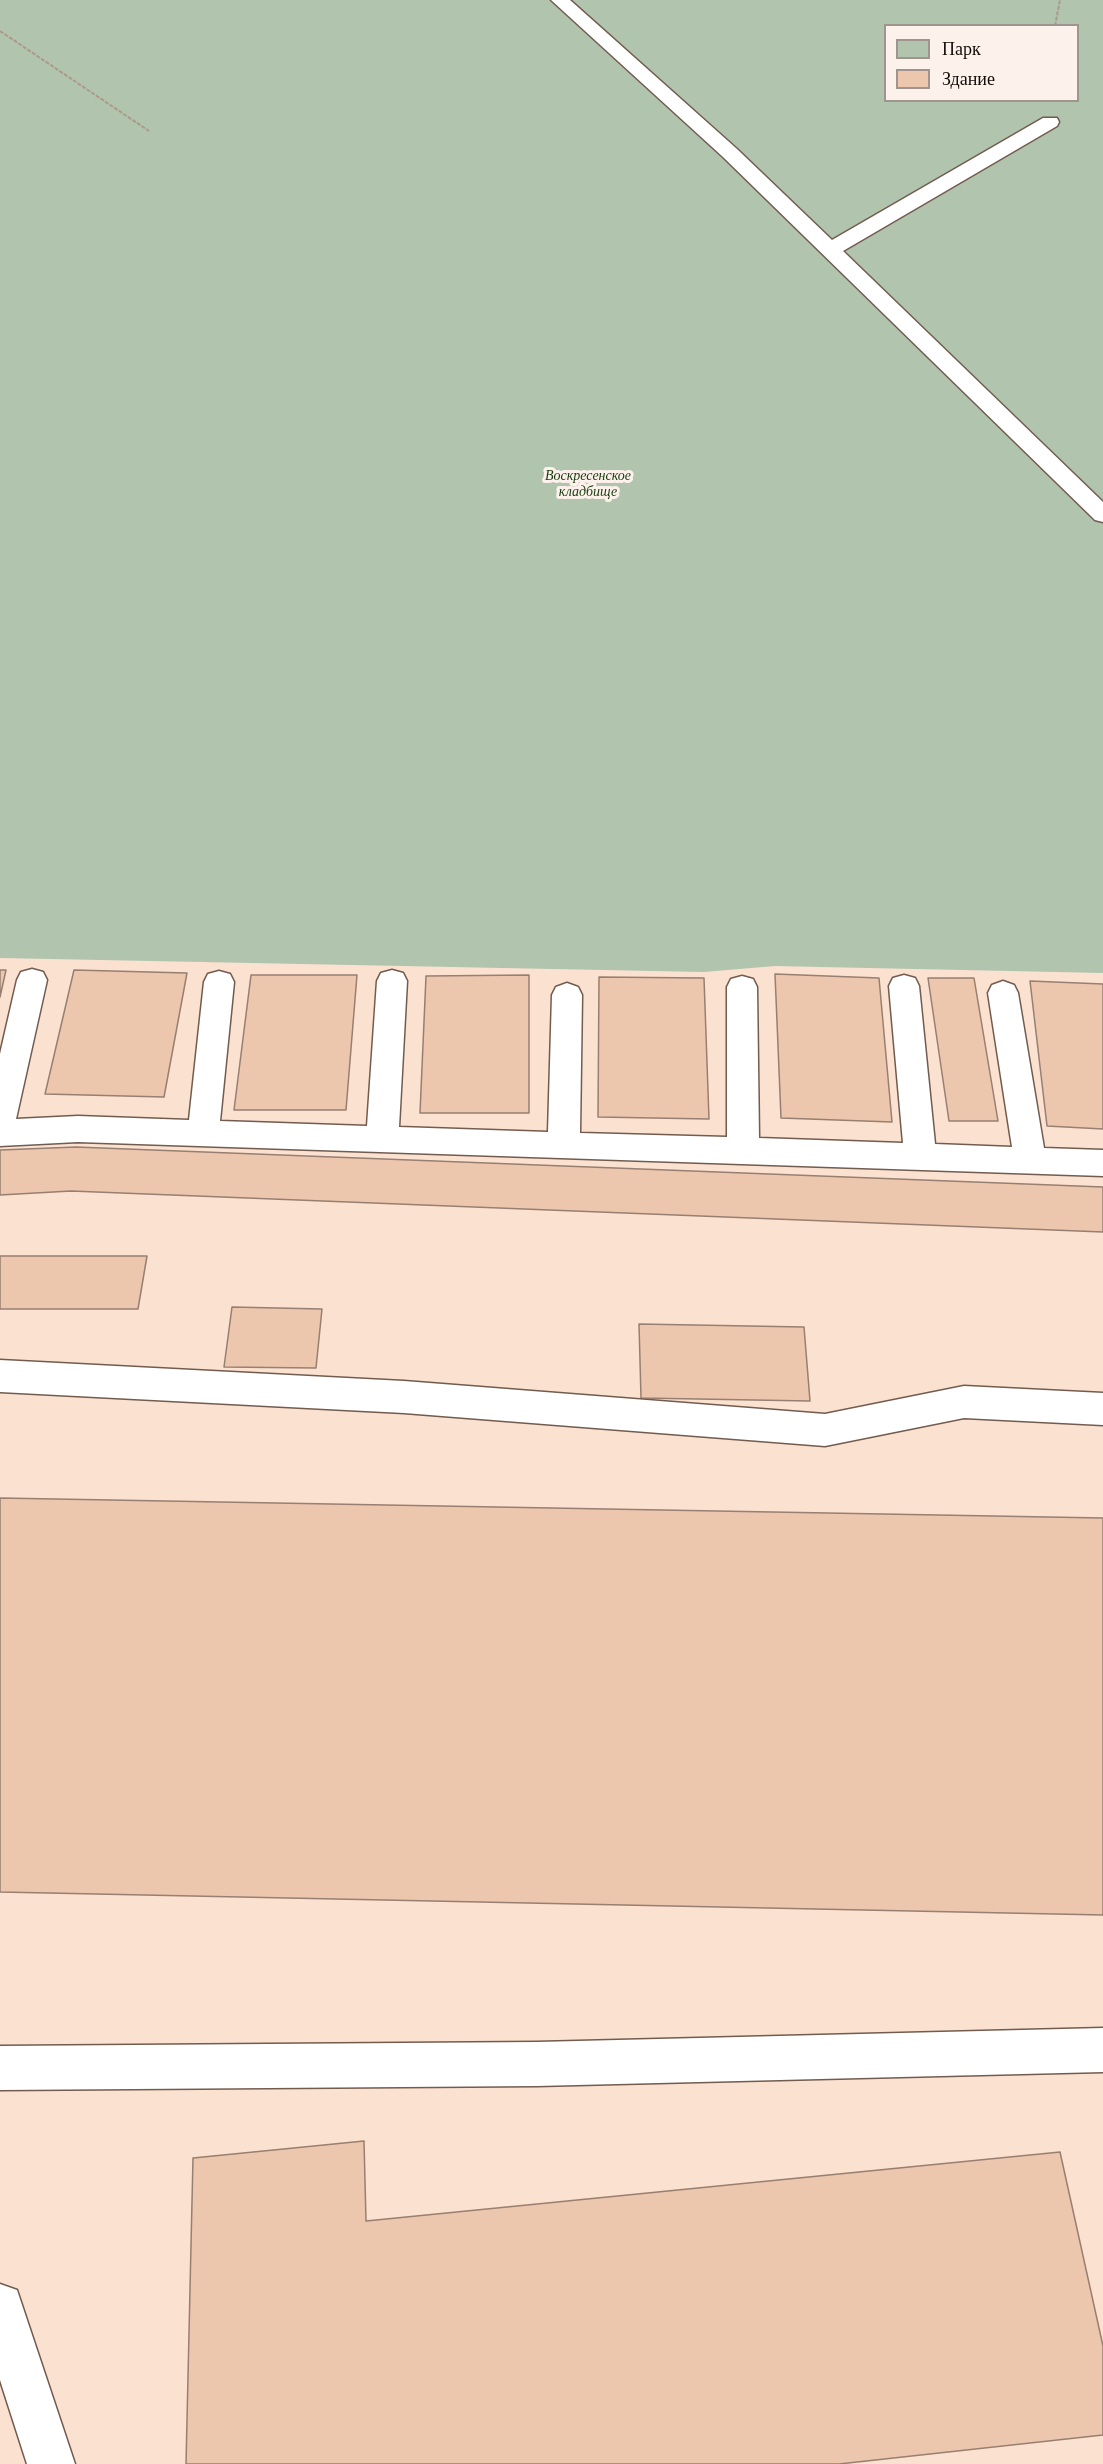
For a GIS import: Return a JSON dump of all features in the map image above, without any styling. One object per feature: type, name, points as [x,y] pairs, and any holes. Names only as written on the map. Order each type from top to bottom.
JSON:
[{"type":"lane","points":[[560,0],[730,153],[1103,515]]},
{"type":"lane","points":[[831,249],[1050,122]]},
{"type":"lane","points":[[0,1122],[32,980]]},
{"type":"lane","points":[[382,1140],[392,981]]},
{"type":"lane","points":[[203,1134],[219,982]]},
{"type":"lane","points":[[904,986],[920,1157]]},
{"type":"lane","points":[[742,987],[743,1151]]},
{"type":"lane","points":[[1003,993],[1030,1161]]},
{"type":"lane","points":[[564,1146],[567,994]]},
{"type":"lane","points":[[0,1133],[78,1130],[1103,1163]]},
{"type":"lane","points":[[0,1376],[404,1397],[825,1430],[964,1402],[1103,1409]]},
{"type":"lane","points":[[0,2068],[537,2064],[1103,2050]]},
{"type":"lane","points":[[0,2307],[51,2464]]},
{"type":"path","points":[[1055,24],[1060,0]]},
{"type":"path","points":[[0,31],[149,131]]},
{"type":"green space","name":"Воскресенское кладбище","points":[[0,0],[1103,0],[1103,973],[775,966],[704,972],[0,958]]},
{"type":"building","points":[[0,970],[6,970],[0,997]]},
{"type":"building","points":[[74,970],[187,973],[164,1097],[45,1094]]},
{"type":"building","points":[[775,974],[879,978],[892,1122],[781,1118]]},
{"type":"building","points":[[251,975],[357,975],[346,1110],[234,1110]]},
{"type":"building","points":[[529,975],[529,1113],[420,1113],[426,976]]},
{"type":"building","points":[[599,977],[704,978],[709,1119],[598,1117]]},
{"type":"building","points":[[928,978],[974,978],[998,1121],[949,1121]]},
{"type":"building","points":[[1030,981],[1103,984],[1103,1129],[1047,1126]]},
{"type":"building","points":[[76,1147],[1103,1187],[1103,1232],[71,1191],[0,1195],[0,1150]]},
{"type":"building","points":[[0,1256],[147,1256],[138,1309],[0,1309]]},
{"type":"building","points":[[232,1307],[322,1309],[316,1368],[224,1367]]},
{"type":"building","points":[[639,1324],[804,1327],[810,1401],[641,1398]]},
{"type":"building","points":[[0,1498],[1103,1518],[1103,1915],[0,1892]]},
{"type":"building","points":[[364,2141],[366,2221],[1060,2152],[1103,2346],[1103,2435],[839,2464],[186,2464],[193,2158]]}]
